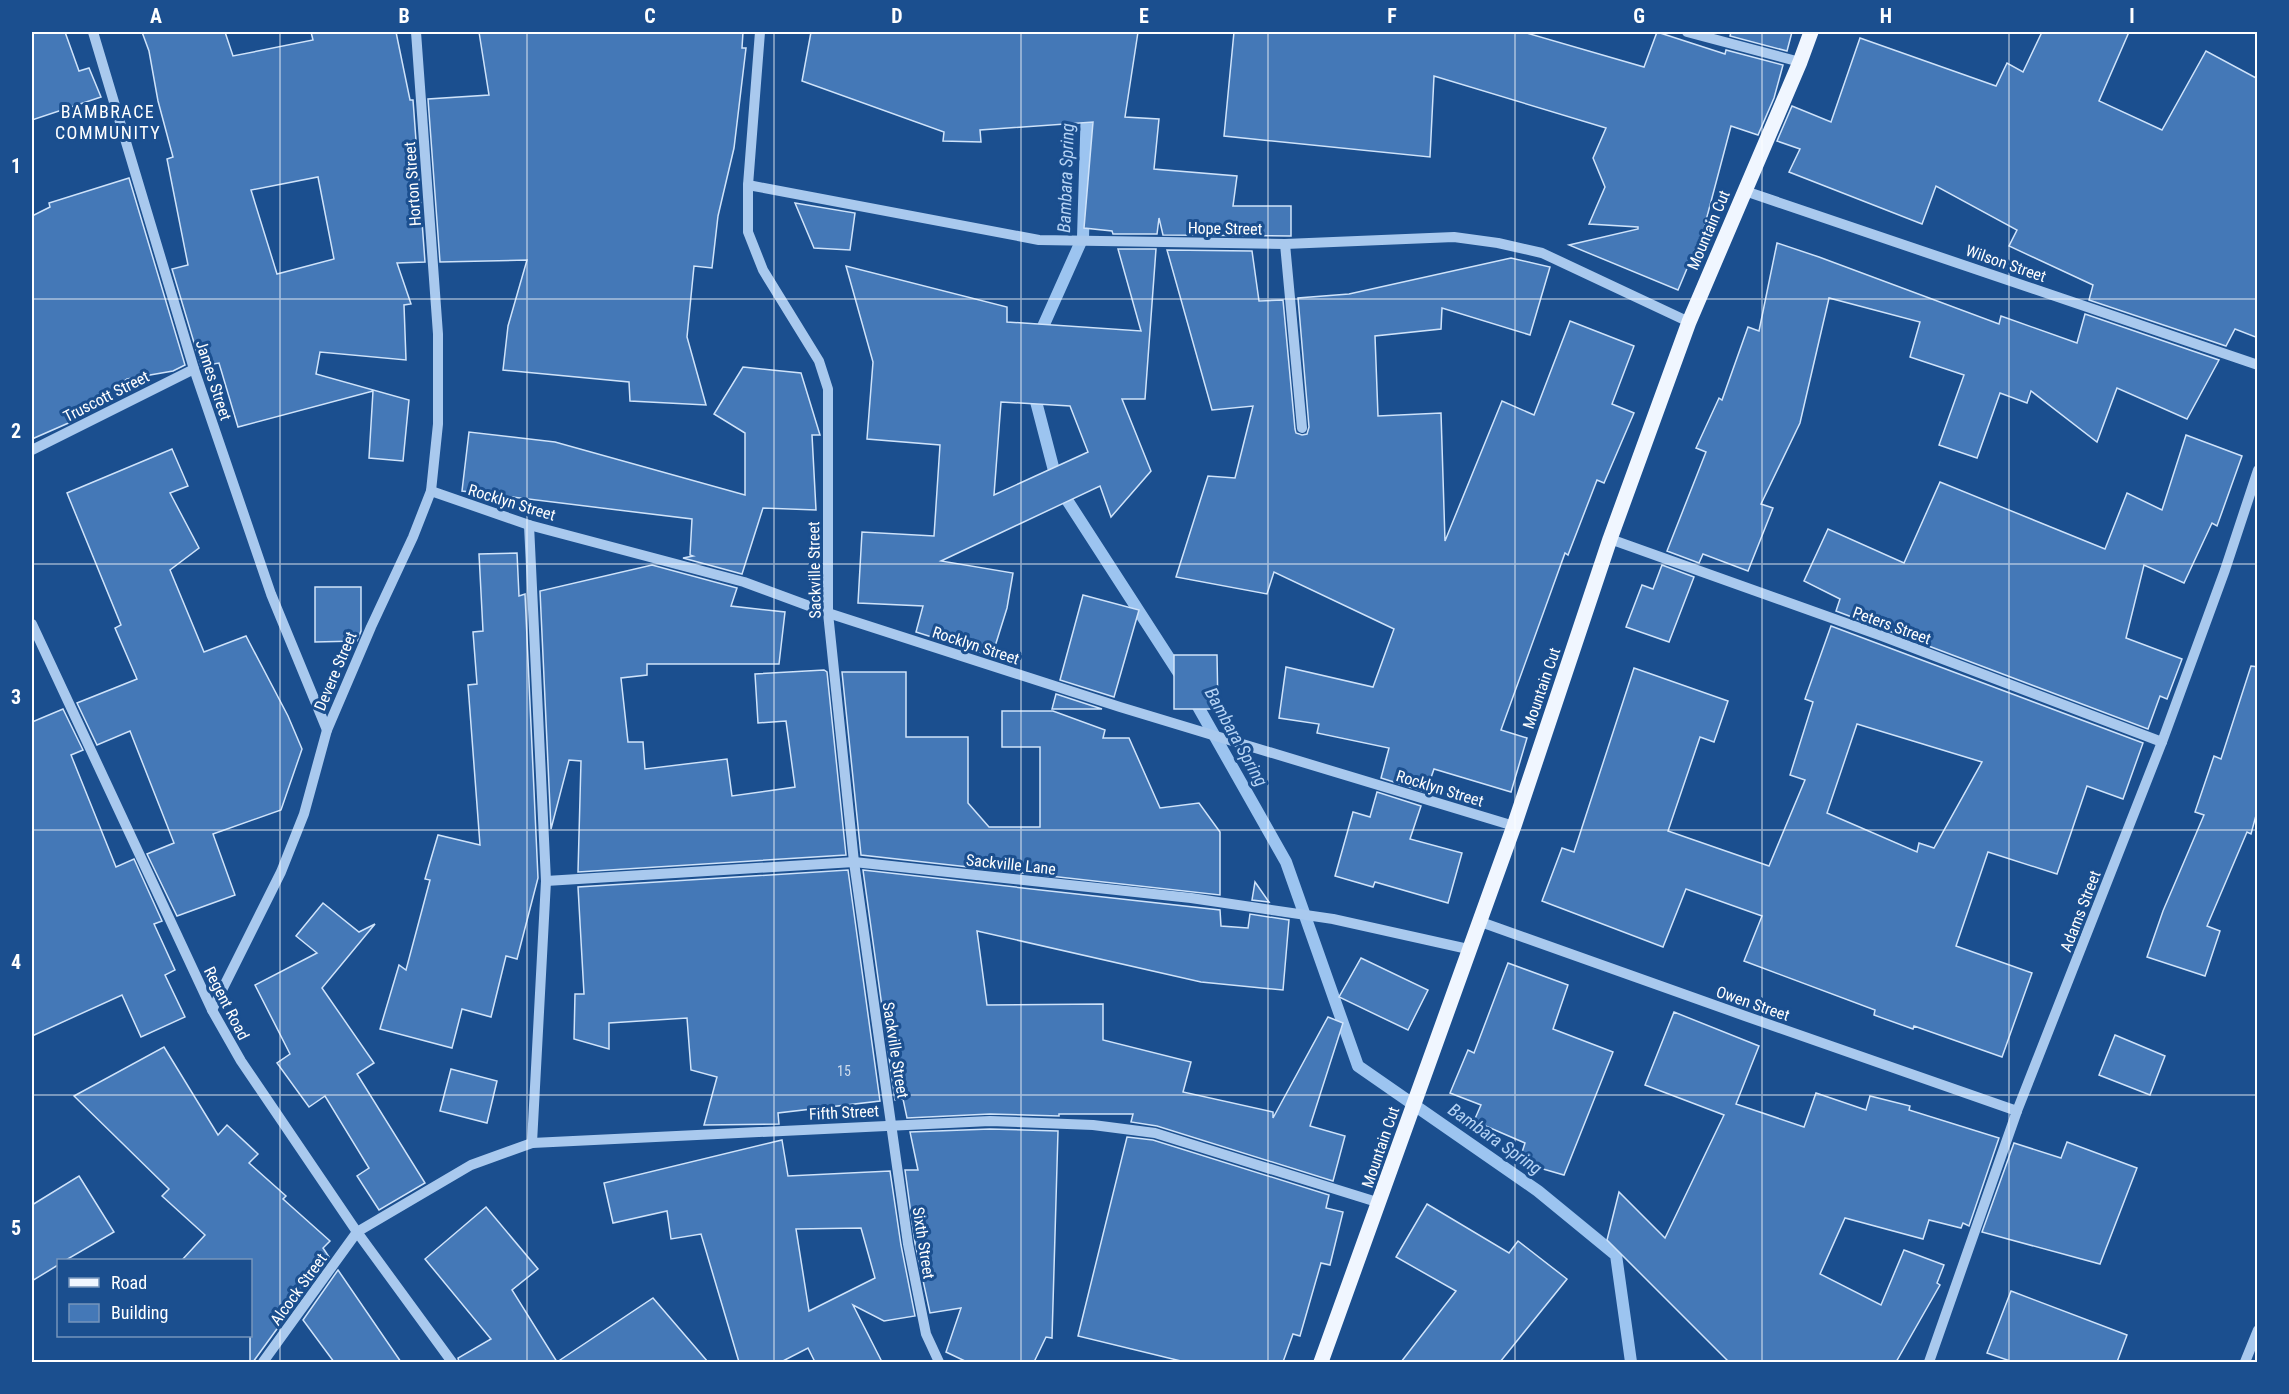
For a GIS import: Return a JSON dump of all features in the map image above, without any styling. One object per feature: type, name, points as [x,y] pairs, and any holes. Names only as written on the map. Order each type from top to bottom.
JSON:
[{"type":"main road","name":"Mountain Cut","points":[[1321,1362],[1514,826],[1610,539],[1689,322],[1811,32]]},
{"type":"street","name":"James Street","points":[[93,32],[194,369],[271,594],[327,730]]},
{"type":"street","name":"Horton Street","points":[[416,32],[438,334]]},
{"type":"street","name":"Sackville Street","points":[[760,32],[748,185],[748,232],[763,270],[819,361],[828,389],[828,613],[854,862],[892,1125]]},
{"type":"street","points":[[1687,32],[1800,62]]},
{"type":"street","name":"Hope Street","points":[[748,185],[1039,240],[1285,244],[1455,237],[1498,243],[1542,253],[1689,322]]},
{"type":"street","name":"Wilson Street","points":[[1745,191],[2258,365]]},
{"type":"street","points":[[1285,244],[1302,428]]},
{"type":"street","name":"Devere Street","points":[[212,1010],[281,873],[304,814],[327,730],[413,537],[430,491],[438,424],[438,334]]},
{"type":"street","name":"Truscott Street","points":[[32,450],[194,369]]},
{"type":"street","name":"Adams Street","points":[[1929,1362],[2017,1111],[2162,742],[2225,570],[2258,470]]},
{"type":"street","name":"Rocklyn Street","points":[[430,491],[529,525],[744,582],[828,613],[1120,707],[1514,826]]},
{"type":"street","points":[[529,525],[546,880],[532,1143]]},
{"type":"street","name":"Peters Street","points":[[1610,539],[1881,636],[2162,742]]},
{"type":"street","name":"Regent Road","points":[[32,624],[212,1010],[241,1060],[357,1233],[452,1362]]},
{"type":"street","name":"Sackville Lane","points":[[546,880],[854,862],[1191,898],[1333,919],[1468,949]]},
{"type":"street","name":"Owen Street","points":[[1478,921],[2017,1111]]},
{"type":"street","name":"Fifth Street","points":[[357,1233],[471,1165],[532,1143],[990,1121],[1093,1125],[1155,1133],[1380,1203]]},
{"type":"street","name":"Sixth Street","points":[[892,1125],[908,1244],[926,1334],[939,1362]]},
{"type":"street","name":"Alcock Street","points":[[263,1362],[357,1233]]},
{"type":"street","points":[[2245,1362],[2258,1330]]},
{"type":"building","points":[[32,32],[65,32],[79,71],[89,68],[101,97],[32,120]]},
{"type":"building","points":[[142,32],[225,32],[233,56],[313,40],[311,32],[396,32],[410,100],[413,100],[425,262],[397,263],[411,304],[404,305],[406,360],[320,352],[316,374],[409,400],[403,461],[369,458],[373,391],[238,427],[219,363],[201,366],[172,269],[188,265],[167,159],[173,157],[158,101],[149,51]],"holes":[[[318,177],[334,259],[277,274],[251,190]]]},
{"type":"building","points":[[479,32],[743,32],[742,48],[746,48],[734,148],[718,216],[712,268],[694,266],[687,337],[706,405],[630,401],[629,382],[503,370],[508,326],[527,260],[440,262],[428,99],[489,95]]},
{"type":"building","points":[[811,32],[1138,32],[1125,117],[1159,119],[1154,169],[1237,176],[1233,206],[1291,206],[1291,236],[1163,235],[1159,218],[1157,234],[1113,234],[1112,231],[1084,228],[1093,122],[980,130],[981,142],[943,141],[944,132],[802,81]]},
{"type":"building","points":[[1234,32],[1523,32],[1644,67],[1657,32],[1725,54],[1726,50],[1783,65],[1774,98],[1758,135],[1731,126],[1704,228],[1678,290],[1569,245],[1638,229],[1638,227],[1589,224],[1605,187],[1593,158],[1606,128],[1434,76],[1430,157],[1224,136]]},
{"type":"building","points":[[1731,32],[1792,32],[1787,51],[1730,36]]},
{"type":"building","points":[[2042,32],[2129,32],[2099,101],[2162,130],[2206,51],[2258,79],[2258,338],[2235,329],[2226,346],[2089,300],[2093,285],[2009,246],[2017,230],[1936,186],[1922,224],[1789,172],[1800,149],[1777,141],[1792,106],[1831,122],[1860,38],[1996,86],[2007,63],[2023,72]]},
{"type":"building","points":[[129,178],[185,365],[173,371],[127,379],[73,421],[32,439],[32,216],[50,207],[49,203]]},
{"type":"building","points":[[795,203],[855,213],[850,250],[814,248]]},
{"type":"building","points":[[1777,243],[1999,324],[2001,316],[2077,343],[2085,314],[2219,360],[2187,419],[2117,388],[2097,442],[2031,391],[2027,403],[2000,393],[1977,458],[1939,445],[1964,375],[1910,357],[1920,322],[1829,298],[1800,423],[1761,504],[1773,508],[1748,571],[1703,554],[1699,563],[1667,551],[1706,452],[1696,448],[1719,398],[1722,400],[1748,327],[1759,331]]},
{"type":"building","points":[[1118,249],[1156,249],[1145,399],[1122,399],[1151,471],[1111,517],[1100,486],[941,561],[1013,573],[1007,608],[992,656],[916,632],[923,606],[858,603],[862,532],[934,536],[940,445],[867,439],[873,362],[846,266],[1007,307],[1007,322],[1141,331]],"holes":[[[1001,402],[1070,406],[1088,452],[994,495]]]},
{"type":"building","points":[[1167,250],[1252,251],[1259,301],[1283,300],[1295,429],[1296,433],[1302,435],[1307,434],[1309,427],[1298,298],[1349,294],[1511,258],[1550,267],[1530,335],[1442,308],[1441,329],[1375,336],[1378,416],[1441,413],[1445,541],[1502,401],[1534,415],[1570,321],[1634,346],[1612,404],[1634,413],[1604,483],[1597,480],[1568,555],[1565,553],[1501,730],[1527,738],[1511,792],[1434,769],[1426,792],[1381,778],[1389,748],[1317,733],[1319,724],[1279,718],[1286,667],[1373,687],[1394,629],[1274,572],[1267,594],[1176,577],[1208,476],[1235,478],[1253,406],[1212,410]]},
{"type":"building","points":[[743,367],[801,373],[820,435],[812,435],[816,510],[763,508],[742,574],[683,558],[693,556],[690,555],[692,519],[462,491],[469,432],[555,442],[745,495],[745,433],[714,414]]},
{"type":"building","points":[[2186,435],[2242,456],[2217,526],[2212,523],[2184,583],[2144,565],[2126,638],[2182,659],[2167,699],[2160,696],[2148,729],[1836,611],[1840,599],[1804,581],[1828,529],[1904,563],[1940,482],[2105,549],[2127,493],[2162,510]]},
{"type":"building","points":[[172,449],[188,486],[170,493],[199,548],[170,570],[204,652],[246,636],[288,716],[302,749],[281,810],[213,834],[235,895],[177,916],[147,854],[174,843],[130,731],[97,745],[77,703],[137,679],[115,628],[121,625],[67,493]]},
{"type":"building","points":[[517,553],[519,596],[525,594],[538,878],[517,959],[506,956],[491,1017],[462,1009],[452,1048],[380,1029],[399,965],[406,970],[430,880],[425,879],[438,835],[480,845],[468,685],[477,684],[473,632],[483,631],[479,554]]},
{"type":"building","points":[[652,565],[737,588],[731,606],[785,612],[779,664],[647,664],[647,675],[621,678],[628,742],[643,742],[645,769],[727,759],[732,796],[795,787],[786,721],[758,723],[755,674],[824,670],[827,672],[846,855],[578,872],[581,761],[569,760],[551,829],[540,591]]},
{"type":"building","points":[[1662,565],[1694,577],[1669,642],[1626,627],[1642,585],[1653,589]]},
{"type":"building","points":[[315,587],[361,587],[361,631],[357,641],[315,642]]},
{"type":"building","points":[[1083,595],[1139,610],[1114,697],[1060,680]]},
{"type":"building","points":[[1831,626],[2143,743],[2123,799],[2087,786],[2057,874],[1988,852],[1956,946],[2032,973],[2002,1057],[1914,1026],[1913,1029],[1874,1015],[1875,1010],[1744,961],[1762,916],[1686,889],[1663,947],[1542,901],[1562,848],[1574,852],[1634,668],[1728,701],[1714,742],[1700,737],[1668,831],[1769,866],[1805,780],[1790,775],[1813,702],[1805,699]],"holes":[[[1857,724],[1982,762],[1934,848],[1919,843],[1917,852],[1827,813]]]},
{"type":"building","points":[[1174,655],[1217,655],[1218,709],[1174,709]]},
{"type":"building","points":[[2251,666],[2258,667],[2258,808],[2251,834],[2247,832],[2207,926],[2220,931],[2205,976],[2147,957],[2163,911],[2204,815],[2195,812],[2214,756],[2221,759]]},
{"type":"building","points":[[842,672],[906,672],[906,737],[968,737],[968,803],[989,827],[1040,827],[1040,747],[1002,747],[1002,711],[1053,711],[1105,730],[1103,738],[1129,738],[1160,808],[1199,803],[1220,832],[1220,895],[861,855]]},
{"type":"building","points":[[1056,694],[1102,709],[1052,709]]},
{"type":"building","points":[[63,709],[83,750],[71,755],[116,867],[134,859],[162,921],[154,924],[175,970],[165,975],[185,1017],[141,1037],[122,995],[32,1036],[32,722]]},
{"type":"building","points":[[1377,792],[1421,806],[1410,839],[1462,853],[1448,903],[1375,882],[1373,887],[1335,876],[1353,812],[1370,817]]},
{"type":"building","points":[[848,870],[880,1101],[778,1113],[779,1124],[704,1125],[717,1077],[691,1070],[687,1018],[609,1023],[609,1049],[574,1039],[575,994],[584,994],[578,887]]},
{"type":"building","points":[[863,870],[1220,910],[1221,926],[1248,928],[1250,914],[1289,920],[1283,990],[1201,982],[977,931],[987,1005],[1103,1004],[1103,1040],[1191,1062],[1183,1092],[1273,1112],[1273,1118],[1328,1017],[1343,1023],[1310,1126],[1345,1136],[1333,1181],[1157,1126],[1131,1122],[1133,1114],[1059,1114],[1059,1116],[990,1114],[907,1118],[903,1099],[895,1100]]},
{"type":"building","points":[[1255,882],[1269,902],[1252,900]]},
{"type":"building","points":[[323,903],[359,932],[375,924],[322,988],[374,1063],[357,1074],[425,1183],[379,1210],[357,1176],[369,1168],[325,1096],[309,1107],[277,1063],[290,1054],[255,985],[317,953],[296,936]]},
{"type":"building","points":[[1361,958],[1428,990],[1408,1030],[1339,997]]},
{"type":"building","points":[[1508,963],[1568,985],[1553,1029],[1613,1052],[1564,1175],[1519,1162],[1525,1143],[1474,1121],[1481,1105],[1450,1093],[1468,1050],[1474,1053]]},
{"type":"building","points":[[1674,1012],[1759,1046],[1736,1104],[1804,1127],[1816,1093],[1866,1110],[1870,1096],[1910,1106],[1909,1110],[1999,1138],[1969,1226],[1963,1223],[1961,1228],[1929,1220],[1923,1239],[1845,1218],[1820,1274],[1881,1305],[1904,1250],[1944,1265],[1937,1283],[1940,1285],[1896,1362],[1729,1362],[1607,1240],[1619,1192],[1665,1238],[1724,1115],[1645,1085]]},
{"type":"building","points":[[2115,1035],[2165,1056],[2150,1095],[2099,1075]]},
{"type":"building","points":[[164,1047],[218,1135],[227,1125],[258,1154],[249,1163],[286,1196],[283,1199],[330,1241],[323,1248],[329,1257],[253,1362],[250,1362],[252,1259],[183,1259],[205,1235],[162,1196],[169,1189],[74,1096]]},
{"type":"building","points":[[451,1069],[497,1081],[487,1123],[440,1111]]},
{"type":"building","points":[[990,1129],[1058,1131],[1052,1338],[1046,1337],[1034,1362],[967,1362],[946,1352],[961,1308],[930,1313],[915,1243],[905,1170],[918,1170],[910,1132]]},
{"type":"building","points":[[1127,1137],[1153,1140],[1329,1195],[1326,1208],[1343,1212],[1330,1265],[1321,1263],[1300,1336],[1293,1334],[1283,1362],[1185,1362],[1078,1336]]},
{"type":"building","points":[[782,1140],[788,1176],[890,1171],[915,1316],[884,1321],[853,1305],[882,1362],[815,1362],[808,1348],[781,1362],[739,1362],[701,1234],[671,1239],[667,1211],[613,1223],[604,1183]],"holes":[[[861,1228],[875,1278],[809,1311],[796,1229]]]},
{"type":"building","points":[[2067,1142],[2137,1168],[2100,1264],[1982,1232],[2014,1143],[2061,1158]]},
{"type":"building","points":[[79,1176],[114,1232],[68,1259],[57,1259],[57,1266],[32,1281],[32,1205]]},
{"type":"building","points":[[1427,1204],[1509,1253],[1518,1241],[1567,1279],[1500,1362],[1401,1362],[1456,1291],[1396,1257]]},
{"type":"building","points":[[486,1207],[538,1269],[512,1290],[557,1362],[459,1362],[458,1358],[491,1339],[425,1259]]},
{"type":"building","points":[[338,1270],[401,1362],[334,1362],[303,1320]]},
{"type":"building","points":[[2011,1291],[2127,1335],[2117,1362],[2013,1362],[1987,1353]]},
{"type":"building","points":[[653,1298],[708,1362],[557,1362]]},
{"type":"waterway","name":"Bambara Spring","points":[[1037,340],[1083,237],[1087,106]]},
{"type":"waterway","name":"Bambara Spring","points":[[1033,390],[1058,486],[1182,678]]},
{"type":"waterway","name":"Bambara Spring","points":[[1192,696],[1286,862],[1358,1066],[1538,1191],[1616,1255],[1631,1362]]},
{"type":"district","name":"BAMBRACE COMMUNITY","points":[[108,122]]}]
